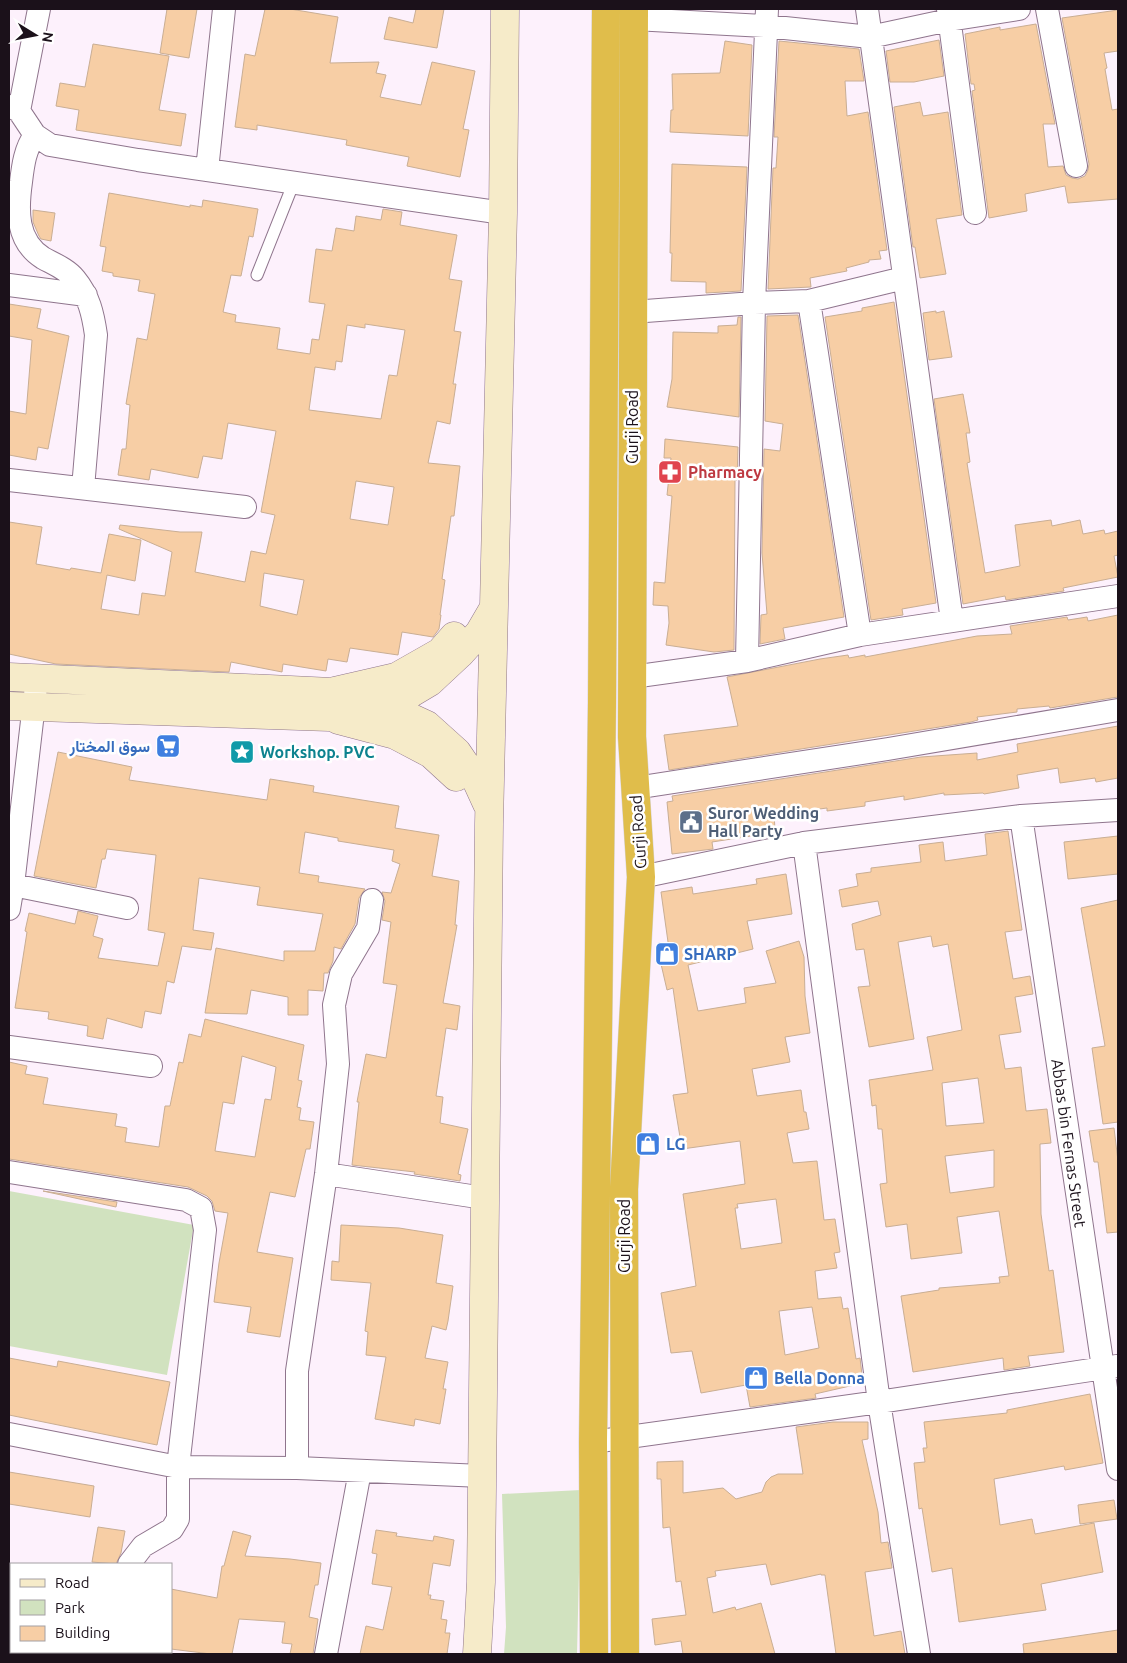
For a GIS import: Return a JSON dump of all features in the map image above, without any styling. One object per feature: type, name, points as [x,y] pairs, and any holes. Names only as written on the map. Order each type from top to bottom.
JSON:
[{"type":"highway","name":"Gurji Road","points":[[594,1654],[594,1442],[602,722],[606,9]]},
{"type":"highway","name":"Gurji Road","points":[[625,1654],[624,1189],[641,877],[632,737],[634,14]]},
{"type":"street","points":[[39,9],[14,109],[35,135],[50,145],[138,160],[503,213]]},
{"type":"street","points":[[208,170],[224,9]]},
{"type":"street","points":[[477,1654],[481,1582],[489,816],[493,579],[503,213],[505,9]]},
{"type":"street","points":[[867,9],[952,621]]},
{"type":"street","points":[[634,14],[766,18],[870,37],[948,14],[1019,9]]},
{"type":"street","points":[[1047,9],[1076,166]]},
{"type":"street","points":[[948,14],[975,213]]},
{"type":"street","points":[[747,661],[754,303],[766,18]]},
{"type":"street","points":[[35,135],[28,144],[23,169],[18,210],[20,228],[28,244],[41,256],[74,277],[86,295],[94,314],[96,335],[83,488]]},
{"type":"street","points":[[632,312],[809,301],[904,278]]},
{"type":"street","points":[[9,285],[86,295]]},
{"type":"street","points":[[809,301],[860,635]]},
{"type":"street","points":[[9,480],[244,507]]},
{"type":"street","points":[[331,705],[396,677],[440,652],[468,620],[493,579]]},
{"type":"street","points":[[632,677],[747,661],[860,635],[1118,596]]},
{"type":"street","points":[[388,707],[430,682],[460,654],[478,633],[493,609]]},
{"type":"street","points":[[9,677],[331,705],[395,734],[431,754],[463,784],[489,816]]},
{"type":"street","points":[[9,909],[13,885],[21,707],[37,678]]},
{"type":"street","points":[[21,707],[331,705],[388,707],[427,725],[457,752],[476,780],[489,816]]},
{"type":"street","points":[[635,788],[888,750],[1118,710]]},
{"type":"street","points":[[641,877],[804,843],[1021,816],[1118,810]]},
{"type":"street","name":"Abbas bin Fernas Street","points":[[1021,816],[1110,1367],[1118,1468]]},
{"type":"street","points":[[804,843],[879,1402],[919,1654]]},
{"type":"street","points":[[13,885],[127,908]]},
{"type":"street","points":[[297,1468],[297,1371],[326,1174],[338,1064],[334,1005],[341,974],[368,928],[372,900]]},
{"type":"street","points":[[9,1047],[151,1066]]},
{"type":"street","points":[[9,1172],[186,1200],[201,1208],[204,1230],[178,1467],[178,1519],[176,1526],[143,1546],[130,1563]]},
{"type":"street","points":[[326,1174],[484,1198]]},
{"type":"street","points":[[594,1442],[1110,1367]]},
{"type":"street","points":[[9,1434],[178,1467],[297,1468],[482,1476]]},
{"type":"street","points":[[326,1654],[360,1471]]},
{"type":"lane","points":[[257,275],[294,182]]},
{"type":"green space","points":[[9,1191],[194,1225],[167,1375],[9,1346]]},
{"type":"green space","points":[[581,1490],[577,1654],[504,1654],[506,1627],[502,1494]]},
{"type":"building","points":[[167,9],[197,9],[189,58],[160,53]]},
{"type":"building","points":[[265,9],[290,9],[338,17],[330,63],[379,62],[376,73],[386,75],[380,97],[421,105],[432,62],[475,71],[463,129],[469,130],[460,177],[407,166],[409,157],[346,145],[347,140],[257,125],[257,130],[235,127],[245,54],[255,56]]},
{"type":"building","points":[[416,9],[444,9],[437,48],[384,39],[389,17],[413,23]]},
{"type":"building","points":[[1118,10],[1118,51],[1104,53],[1112,110],[1118,109],[1118,199],[1068,203],[1065,186],[1025,194],[1027,211],[989,218],[972,91],[975,90],[974,84],[971,84],[965,34],[1000,27],[1000,30],[1036,24],[1055,124],[1043,124],[1048,167],[1063,166],[1066,175],[1078,179],[1085,176],[1089,164],[1062,18]]},
{"type":"building","points":[[939,40],[944,76],[914,82],[890,82],[886,51]]},
{"type":"building","points":[[725,41],[752,45],[748,136],[670,132],[671,110],[673,110],[672,74],[720,73]]},
{"type":"building","points":[[779,41],[859,49],[864,81],[845,81],[847,116],[868,112],[887,250],[879,251],[881,259],[869,260],[869,262],[846,268],[847,271],[810,278],[811,287],[768,289],[773,168],[776,168],[778,137],[774,137]]},
{"type":"building","points":[[93,44],[169,56],[159,110],[186,114],[181,146],[76,130],[79,110],[56,106],[60,83],[85,87]]},
{"type":"building","points":[[920,102],[923,116],[948,112],[962,215],[936,219],[946,274],[920,278],[915,247],[913,247],[894,107]]},
{"type":"building","points":[[672,164],[747,167],[741,291],[706,293],[706,282],[671,281]]},
{"type":"building","points":[[109,193],[190,207],[190,205],[202,207],[203,200],[258,209],[253,237],[249,236],[241,276],[231,275],[223,312],[236,315],[235,322],[280,328],[277,349],[310,354],[312,339],[319,340],[325,304],[309,302],[316,249],[332,251],[336,228],[354,231],[356,216],[381,220],[383,209],[402,212],[400,225],[457,235],[449,279],[462,281],[454,331],[461,332],[453,384],[456,384],[450,424],[437,421],[428,463],[460,466],[454,516],[451,516],[442,579],[445,580],[439,629],[433,637],[402,632],[398,655],[350,648],[347,662],[328,659],[326,671],[283,664],[282,672],[231,662],[229,672],[56,664],[9,654],[9,522],[42,527],[36,564],[70,570],[71,568],[101,573],[109,534],[141,540],[135,581],[107,575],[101,609],[139,615],[142,593],[165,596],[172,552],[119,529],[120,525],[180,532],[202,532],[195,572],[245,582],[251,551],[266,554],[275,515],[261,512],[276,431],[228,423],[222,459],[203,456],[198,478],[151,469],[149,480],[118,475],[122,449],[126,449],[130,405],[126,404],[137,338],[147,340],[155,294],[138,291],[140,280],[113,276],[113,273],[102,271],[106,247],[100,246]],"holes":[[[365,324],[405,330],[397,376],[389,375],[381,419],[309,410],[315,367],[335,370],[336,361],[342,362],[347,325],[365,328]],[[356,481],[394,487],[388,525],[350,519]],[[264,573],[304,580],[297,615],[260,606]]]},
{"type":"building","points":[[33,210],[55,213],[51,241],[41,239],[39,236],[33,222]]},
{"type":"building","points":[[894,302],[936,603],[902,609],[903,615],[871,620],[825,317],[862,311],[862,308]]},
{"type":"building","points":[[9,304],[41,309],[37,328],[69,336],[48,449],[38,447],[36,460],[9,455],[9,411],[26,414],[32,340],[9,336]]},
{"type":"building","points":[[936,311],[936,313],[944,311],[952,357],[929,360],[923,313]]},
{"type":"building","points":[[798,315],[844,617],[783,628],[785,639],[760,644],[761,615],[767,614],[762,553],[764,449],[780,451],[783,424],[765,421],[767,316]]},
{"type":"building","points":[[738,317],[741,317],[739,417],[667,407],[672,379],[673,332],[718,333],[718,326],[737,325]]},
{"type":"building","points":[[963,394],[970,433],[966,433],[970,462],[967,463],[985,573],[1020,566],[1015,525],[1051,520],[1052,526],[1080,520],[1083,534],[1104,530],[1105,534],[1118,531],[1118,555],[1114,556],[1118,577],[1063,588],[1064,591],[1006,600],[1005,596],[963,604],[934,399]]},
{"type":"building","points":[[665,439],[738,447],[737,480],[735,480],[734,650],[714,652],[666,645],[669,623],[668,606],[653,605],[654,582],[665,583],[672,496],[667,495],[671,458],[664,458]]},
{"type":"building","points":[[1118,615],[1118,697],[1050,708],[1049,706],[1017,709],[1017,712],[977,717],[978,720],[971,722],[669,770],[664,735],[738,726],[727,677],[820,659],[848,655],[849,658],[865,655],[865,657],[977,636],[1012,634],[1010,626],[1067,617],[1068,620],[1087,617],[1088,621]]},
{"type":"building","points":[[1118,726],[1118,778],[1096,782],[1095,778],[1060,783],[1058,768],[1017,775],[1019,788],[984,794],[944,795],[944,793],[904,800],[904,796],[865,802],[865,806],[827,811],[827,808],[774,815],[775,829],[750,830],[751,836],[712,842],[713,849],[672,854],[667,802],[673,801],[672,796],[921,757],[977,753],[977,760],[1018,752],[1017,744]]},
{"type":"building","points":[[58,752],[132,767],[129,780],[267,800],[270,779],[314,786],[313,792],[399,806],[395,828],[439,835],[432,876],[459,881],[455,925],[457,925],[443,1003],[460,1006],[457,1030],[446,1028],[436,1096],[443,1097],[440,1123],[468,1129],[458,1174],[461,1175],[460,1181],[414,1174],[415,1172],[352,1165],[359,1102],[357,1102],[366,1054],[386,1058],[397,985],[383,983],[391,922],[382,920],[385,901],[382,892],[391,893],[400,864],[392,861],[394,850],[338,841],[338,838],[305,832],[299,873],[319,876],[318,882],[365,889],[359,898],[355,924],[341,949],[334,947],[333,961],[328,973],[324,973],[323,991],[308,990],[308,1015],[288,1015],[288,997],[251,990],[247,1014],[205,1013],[216,948],[284,961],[284,951],[315,951],[323,914],[257,905],[260,887],[199,878],[193,930],[214,933],[211,950],[182,946],[174,983],[167,981],[161,1014],[145,1011],[142,1028],[107,1018],[103,1039],[87,1036],[88,1026],[48,1019],[49,1012],[15,1008],[29,913],[75,924],[78,911],[98,916],[93,936],[103,939],[98,958],[158,966],[165,933],[148,930],[156,855],[107,849],[105,859],[102,859],[96,888],[34,876]]},
{"type":"building","points":[[1008,831],[1022,930],[1005,932],[1013,979],[1030,976],[1033,994],[1015,997],[1021,1032],[999,1035],[1005,1069],[1021,1067],[1026,1111],[1047,1109],[1051,1143],[1040,1144],[1041,1214],[1049,1271],[1053,1270],[1064,1352],[1028,1356],[1030,1366],[1004,1370],[1003,1358],[913,1372],[901,1296],[939,1290],[939,1288],[1000,1283],[999,1277],[1009,1276],[999,1211],[957,1217],[962,1253],[911,1259],[907,1224],[886,1227],[880,1184],[887,1183],[882,1129],[878,1129],[876,1105],[872,1106],[869,1080],[933,1070],[927,1037],[962,1030],[948,944],[933,947],[931,936],[898,942],[914,1039],[869,1047],[858,987],[870,986],[864,949],[856,950],[852,924],[881,915],[878,901],[842,907],[839,890],[858,886],[856,874],[871,872],[871,868],[921,862],[919,845],[943,842],[945,861],[987,855],[985,834]],"holes":[[[978,1078],[984,1123],[946,1126],[942,1083]],[[994,1150],[994,1187],[950,1193],[945,1156]]]},
{"type":"building","points":[[1118,836],[1118,874],[1068,879],[1064,842]]},
{"type":"building","points":[[786,874],[792,914],[747,921],[753,949],[688,965],[698,1011],[746,1003],[744,988],[776,983],[766,951],[799,941],[804,957],[805,996],[810,1033],[785,1037],[790,1062],[752,1069],[757,1096],[801,1090],[809,1129],[787,1133],[793,1163],[817,1161],[824,1220],[835,1219],[840,1252],[834,1253],[837,1268],[815,1271],[818,1299],[841,1297],[843,1309],[848,1308],[856,1359],[860,1358],[863,1383],[815,1394],[816,1398],[750,1407],[746,1385],[701,1393],[692,1351],[671,1353],[661,1293],[696,1286],[683,1194],[745,1184],[740,1141],[682,1149],[673,1095],[688,1093],[673,988],[667,990],[658,951],[669,949],[661,892],[692,887],[693,894],[757,884],[756,879]],"holes":[[[776,1199],[782,1243],[741,1249],[735,1208],[738,1208],[737,1204]],[[812,1307],[819,1348],[785,1355],[779,1311]]]},
{"type":"building","points":[[1118,900],[1118,1122],[1103,1124],[1092,1048],[1105,1046],[1081,908]]},
{"type":"building","points":[[205,1019],[304,1045],[298,1080],[302,1081],[297,1107],[301,1108],[299,1120],[314,1122],[310,1149],[306,1149],[295,1197],[270,1192],[257,1252],[293,1258],[280,1337],[247,1332],[251,1307],[214,1302],[228,1213],[215,1211],[212,1201],[207,1196],[188,1187],[9,1159],[9,1062],[27,1066],[25,1074],[48,1078],[43,1104],[117,1114],[115,1126],[127,1128],[125,1142],[159,1147],[165,1106],[170,1106],[179,1062],[183,1063],[189,1034],[201,1037]],"holes":[[[242,1056],[276,1067],[271,1100],[265,1099],[255,1157],[215,1151],[223,1102],[234,1104]]]},
{"type":"building","points":[[1114,1128],[1118,1161],[1118,1232],[1107,1233],[1098,1162],[1094,1162],[1089,1131]]},
{"type":"building","points":[[43,1191],[117,1202],[116,1207]]},
{"type":"building","points":[[341,1225],[399,1228],[443,1235],[436,1283],[453,1286],[448,1321],[446,1330],[432,1326],[425,1358],[448,1362],[443,1389],[446,1389],[440,1424],[415,1419],[414,1426],[375,1419],[386,1357],[366,1355],[368,1332],[365,1331],[371,1283],[331,1280],[332,1261],[339,1262]]},
{"type":"building","points":[[9,1358],[57,1367],[58,1361],[170,1382],[157,1445],[9,1415]]},
{"type":"building","points":[[1090,1394],[1103,1463],[1065,1470],[1064,1466],[994,1479],[1000,1525],[1032,1519],[1035,1534],[1094,1523],[1103,1572],[1041,1584],[1046,1610],[959,1622],[952,1568],[932,1572],[922,1508],[919,1509],[914,1463],[925,1462],[923,1448],[927,1448],[924,1422],[1007,1413],[1007,1410]]},
{"type":"building","points":[[833,1422],[868,1422],[868,1439],[862,1440],[878,1512],[881,1543],[888,1542],[892,1568],[865,1572],[874,1636],[901,1631],[905,1654],[836,1654],[825,1575],[821,1574],[771,1585],[766,1564],[715,1571],[716,1576],[707,1578],[713,1613],[735,1607],[736,1610],[761,1603],[775,1654],[683,1654],[681,1641],[655,1645],[652,1619],[686,1615],[681,1581],[676,1582],[670,1527],[663,1528],[661,1479],[657,1479],[657,1462],[683,1461],[683,1493],[723,1488],[736,1499],[762,1492],[766,1482],[778,1474],[803,1474],[796,1427]]},
{"type":"building","points":[[9,1472],[94,1486],[90,1517],[9,1504]]},
{"type":"building","points":[[1114,1500],[1117,1519],[1080,1524],[1078,1505]]},
{"type":"building","points":[[98,1527],[125,1531],[121,1553],[116,1563],[92,1562]]},
{"type":"building","points":[[376,1530],[397,1533],[396,1536],[433,1541],[434,1536],[454,1540],[450,1566],[433,1563],[428,1595],[431,1595],[430,1599],[444,1601],[441,1619],[447,1620],[445,1633],[450,1633],[447,1654],[360,1654],[366,1626],[383,1630],[392,1587],[372,1584],[377,1554],[372,1553]]},
{"type":"building","points":[[233,1531],[251,1536],[245,1556],[321,1563],[318,1585],[315,1585],[309,1617],[318,1619],[313,1654],[290,1654],[292,1644],[282,1643],[285,1622],[239,1619],[232,1654],[211,1654],[172,1649],[172,1589],[217,1598],[222,1566],[224,1566]]},
{"type":"building","points":[[1118,1630],[1118,1654],[1024,1654],[1023,1644]]},
{"type":"place","name":"Pharmacy","points":[[670,472]]},
{"type":"place","name":"سوق المختار","points":[[168,746]]},
{"type":"place","name":"Workshop. PVC","points":[[242,752]]},
{"type":"place","name":"Suror Wedding Hall Party","points":[[691,822]]},
{"type":"place","name":"SHARP","points":[[667,954]]},
{"type":"place","name":"LG","points":[[648,1144]]},
{"type":"place","name":"Bella Donna","points":[[756,1378]]}]
